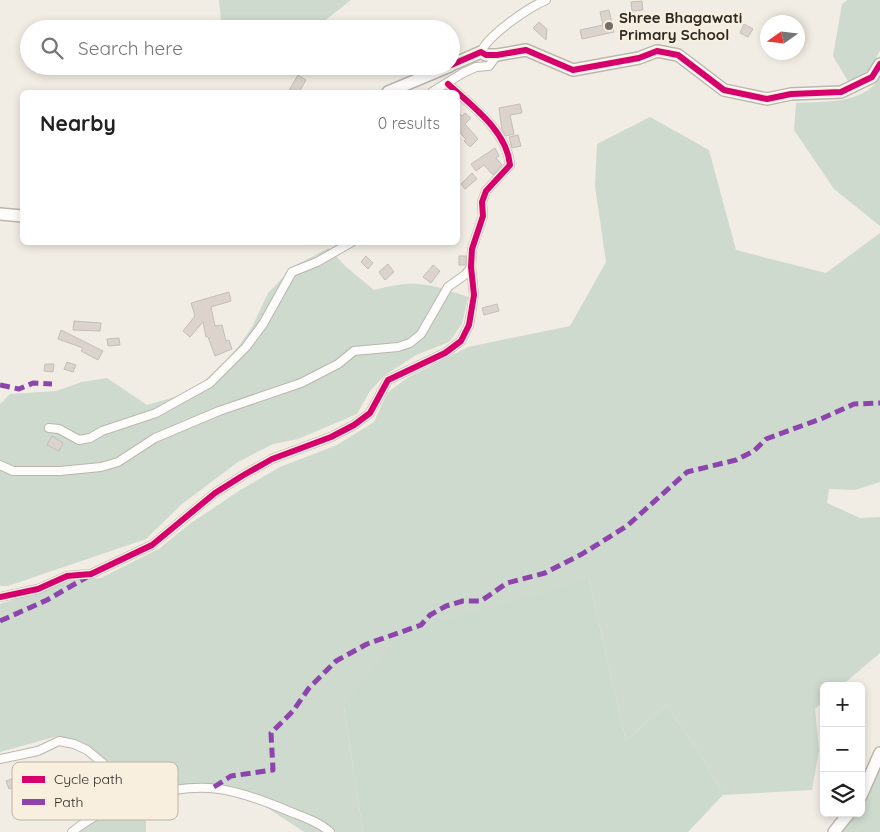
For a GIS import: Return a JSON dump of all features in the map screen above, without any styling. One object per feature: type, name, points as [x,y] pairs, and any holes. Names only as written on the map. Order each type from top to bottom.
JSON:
[{"type":"street","points":[[460,61],[481,52],[485,43],[530,8],[546,0]]},
{"type":"street","points":[[481,52],[486,55],[497,56],[526,50],[574,70],[639,58],[657,51],[678,54],[724,90],[767,99],[791,94],[841,92],[872,77],[880,64]]},
{"type":"street","points":[[436,90],[476,67],[488,66],[497,56]]},
{"type":"street","points":[[393,90],[429,75]]},
{"type":"street","points":[[448,84],[455,90]]},
{"type":"street","points":[[0,597],[38,589],[67,576],[91,574],[152,545],[216,493],[242,476],[272,460],[331,438],[354,425],[370,413],[388,380],[445,353],[462,341],[469,325],[474,296],[471,267],[472,249],[483,216],[484,197],[486,191],[510,165],[509,152],[485,118],[460,95]]},
{"type":"street","points":[[0,214],[20,216]]},
{"type":"street","points":[[49,428],[59,429],[79,440],[90,438],[102,431],[156,413],[210,383],[252,339],[292,272],[324,258],[347,245]]},
{"type":"street","points":[[0,465],[13,471],[60,471],[101,467],[118,462],[155,438],[219,411],[301,383],[338,364],[354,351],[398,347],[410,343],[421,334],[448,287],[466,274],[471,267]]},
{"type":"street","points":[[0,759],[38,751],[59,741],[74,744],[87,750],[102,762]]},
{"type":"street","points":[[865,787],[880,753]]},
{"type":"street","points":[[178,789],[200,786],[214,787],[258,798],[301,815],[330,832]]},
{"type":"street","points":[[834,832],[846,817]]},
{"type":"street","points":[[72,832],[88,820]]},
{"type":"green space","points":[[219,0],[351,0],[325,20],[221,20]]},
{"type":"green space","points":[[847,0],[880,0],[880,51],[868,71],[848,81],[833,56],[842,4]]},
{"type":"green space","points":[[880,78],[880,226],[834,189],[794,130],[796,103],[842,100],[853,97],[872,87]]},
{"type":"green space","points":[[650,117],[709,150],[736,250],[826,273],[880,233],[880,482],[855,490],[829,489],[827,503],[860,518],[880,517],[880,653],[846,682],[820,682],[820,705],[815,709],[819,750],[812,790],[723,795],[702,757],[666,705],[626,741],[589,580],[344,707],[363,832],[304,832],[236,787],[211,784],[178,786],[178,762],[111,762],[79,741],[58,736],[0,752],[0,604],[73,580],[101,578],[160,548],[191,523],[242,489],[280,467],[337,445],[374,422],[387,393],[407,378],[468,347],[570,326],[606,262],[595,186],[597,144]]},
{"type":"green space","points":[[329,248],[345,266],[374,290],[400,284],[421,284],[442,288],[468,297],[462,324],[449,342],[416,355],[384,376],[370,391],[357,414],[298,439],[273,444],[238,462],[182,504],[146,539],[8,586],[0,586],[0,404],[10,394],[56,391],[82,382],[107,378],[147,405],[192,392],[227,360],[241,343],[252,327],[268,293],[294,266]]},
{"type":"green space","points":[[589,580],[626,741],[666,705],[702,757],[723,795],[688,832],[363,832],[344,707],[399,634]]},
{"type":"green space","points":[[880,767],[880,832],[840,832],[852,817],[865,817],[865,798]]},
{"type":"green space","points":[[98,820],[145,820],[146,832],[79,832]]},
{"type":"building","points":[[642,1],[643,10],[632,11],[631,2]]},
{"type":"building","points":[[609,10],[614,32],[582,39],[580,30],[603,25],[600,12]]},
{"type":"building","points":[[539,22],[547,29],[546,40],[533,28]]},
{"type":"building","points":[[744,24],[753,29],[748,37],[740,33]]},
{"type":"building","points":[[298,75],[306,80],[300,90],[289,90]]},
{"type":"building","points":[[520,104],[522,113],[510,115],[514,134],[506,136],[502,130],[499,108]]},
{"type":"building","points":[[465,113],[471,118],[465,124],[478,139],[470,147],[464,141],[466,139],[460,133],[460,114],[462,116]]},
{"type":"building","points":[[518,135],[521,146],[512,148],[509,137]]},
{"type":"building","points":[[495,148],[499,156],[496,158],[502,165],[493,175],[484,165],[476,171],[471,164]]},
{"type":"building","points":[[472,173],[477,179],[465,189],[461,184]]},
{"type":"building","points":[[366,256],[373,263],[368,269],[361,262]]},
{"type":"building","points":[[459,256],[466,256],[466,265],[459,265]]},
{"type":"building","points":[[388,264],[394,272],[385,280],[379,272]]},
{"type":"building","points":[[433,265],[440,271],[431,283],[423,277]]},
{"type":"building","points":[[229,292],[231,301],[211,307],[215,326],[222,325],[226,341],[229,340],[232,349],[215,356],[208,337],[206,337],[203,322],[190,337],[183,331],[195,316],[191,303]]},
{"type":"building","points":[[497,304],[499,311],[484,315],[482,308]]},
{"type":"building","points":[[74,321],[101,323],[100,331],[73,330]]},
{"type":"building","points":[[61,330],[103,351],[98,360],[81,351],[83,348],[58,339]]},
{"type":"building","points":[[119,338],[120,345],[108,346],[107,339]]},
{"type":"building","points":[[67,362],[76,365],[73,372],[64,369]]},
{"type":"building","points":[[45,364],[54,364],[53,372],[44,371]]},
{"type":"building","points":[[52,436],[63,443],[59,451],[47,445]]},
{"type":"building","points":[[12,779],[12,788],[9,789],[6,781]]},
{"type":"marked path","points":[[0,385],[19,389],[33,383],[52,384]]},
{"type":"marked path","points":[[214,787],[231,776],[273,770],[271,733],[293,711],[309,688],[336,661],[367,644],[421,625],[430,615],[446,606],[463,601],[481,601],[507,583],[545,573],[582,554],[627,526],[687,472],[736,460],[754,451],[766,439],[823,418],[854,404],[880,403]]},
{"type":"marked path","points":[[0,621],[47,600],[87,577]]},
{"type":"cycle path","points":[[460,61],[481,52],[486,55],[497,55],[526,50],[573,70],[639,58],[657,51],[678,55],[724,90],[767,99],[791,94],[841,92],[872,77],[880,64]]},
{"type":"cycle path","points":[[448,84],[455,90]]},
{"type":"cycle path","points":[[0,597],[38,589],[67,576],[91,574],[152,545],[215,493],[242,476],[272,459],[331,437],[354,425],[370,413],[388,380],[445,353],[461,341],[469,325],[474,295],[471,267],[472,249],[483,216],[482,202],[486,191],[510,165],[502,141],[495,130],[460,95]]},
{"type":"place","name":"Shree Bhagawati Primary School","points":[[609,26]]}]
